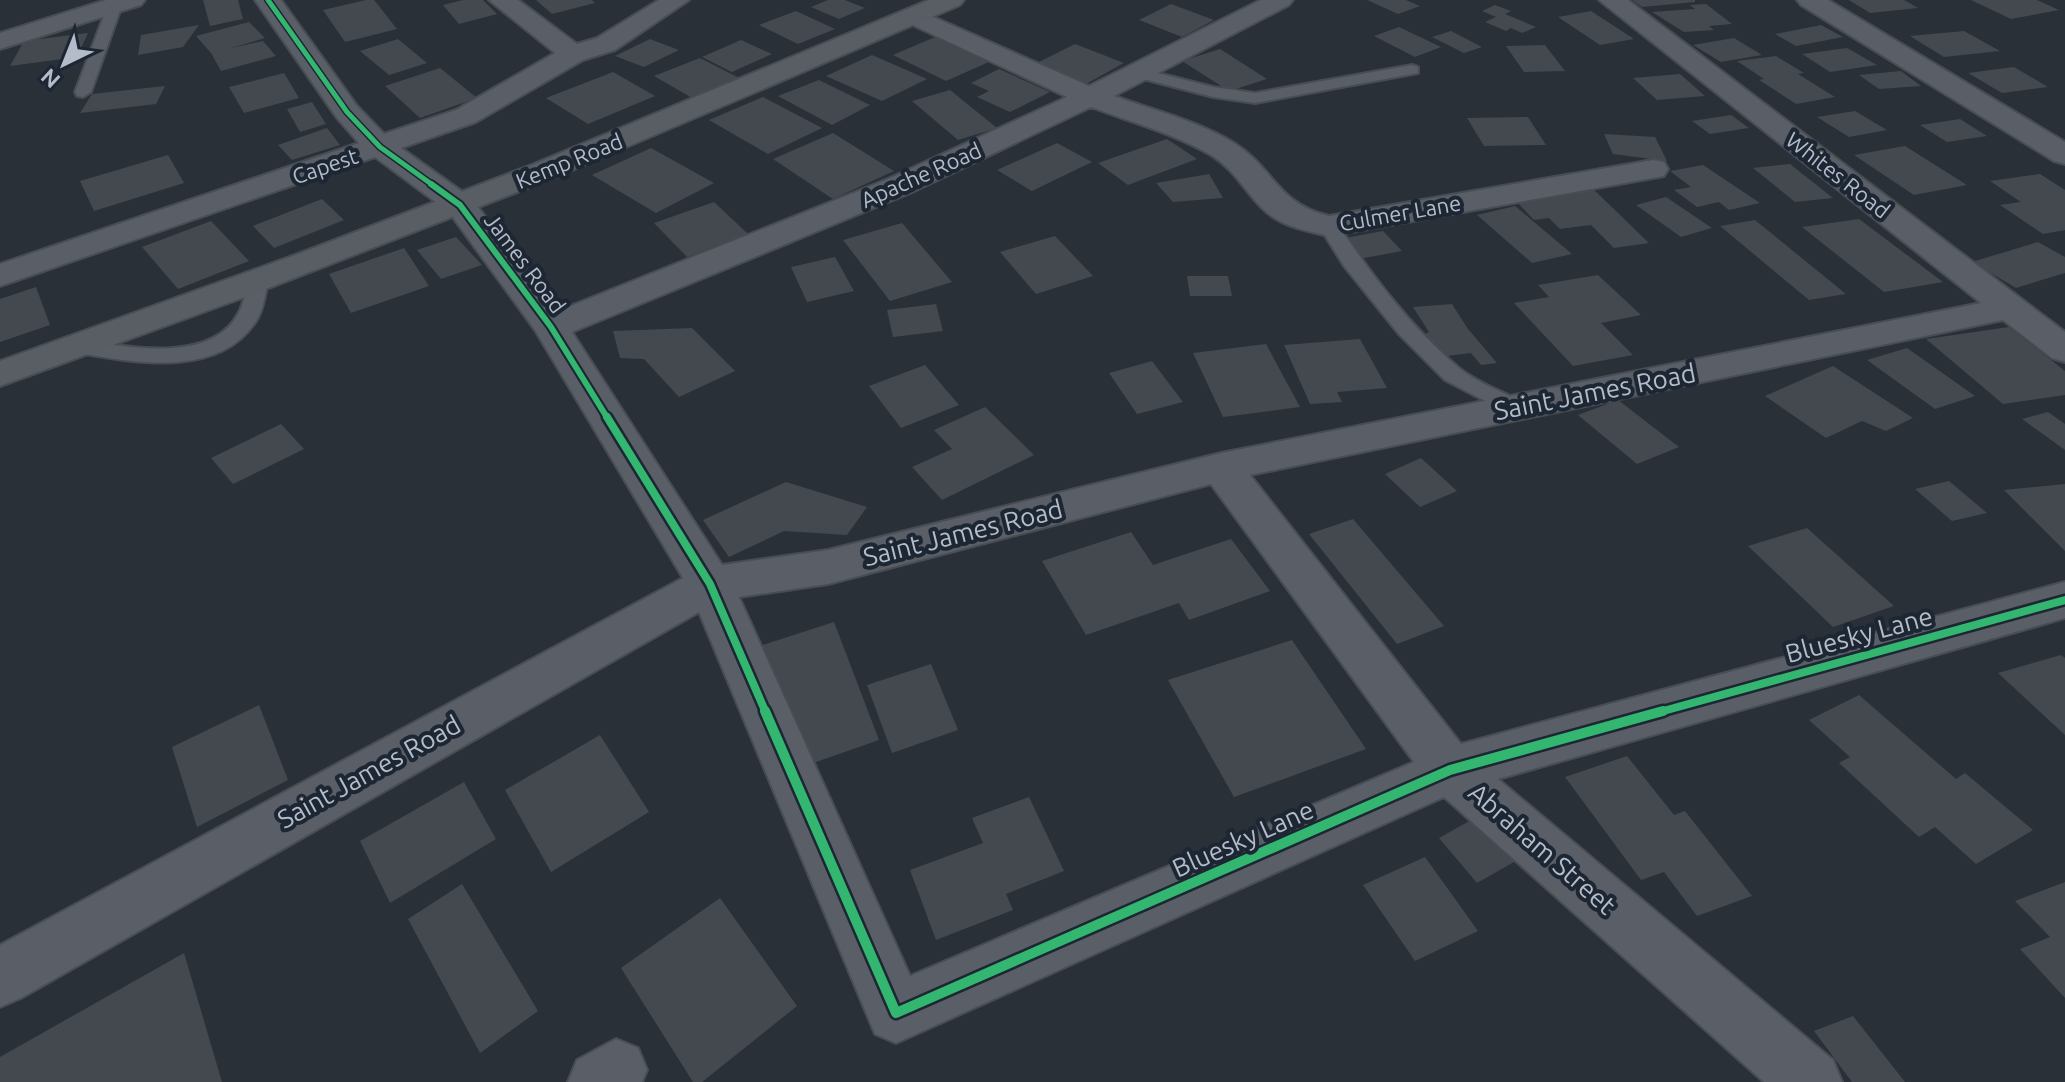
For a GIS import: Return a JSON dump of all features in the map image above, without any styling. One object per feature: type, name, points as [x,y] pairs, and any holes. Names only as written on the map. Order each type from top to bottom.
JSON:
[{"type":"street","name":"James Road","points":[[268,0],[347,112],[380,147],[460,205],[551,327],[710,584]]},
{"type":"street","points":[[502,0],[573,54]]},
{"type":"street","points":[[625,30],[631,0]]},
{"type":"street","name":"Capest","points":[[0,276],[466,116],[573,54],[606,44],[676,0]]},
{"type":"street","name":"Kemp Road","points":[[0,374],[258,282],[460,205],[621,141],[951,0]]},
{"type":"street","name":"Apache Road","points":[[551,327],[899,186],[1090,97],[1280,0]]},
{"type":"street","name":"Whites Road","points":[[1612,0],[2065,350]]},
{"type":"street","points":[[1810,0],[2065,155]]},
{"type":"street","points":[[0,41],[124,2]]},
{"type":"street","name":"Culmer Lane","points":[[913,16],[1090,97],[1194,135],[1224,150],[1252,173],[1274,203],[1303,220],[1329,226],[1653,169]]},
{"type":"street","name":"Saint James Road","points":[[0,977],[710,584],[828,567],[1221,467],[2009,308]]},
{"type":"street","name":"Abraham Street","points":[[1221,467],[1450,770],[1811,1082]]},
{"type":"street","name":"Bluesky Lane","points":[[710,584],[896,1013],[1450,770],[2065,600]]},
{"type":"lane","points":[[83,92],[124,2]]},
{"type":"lane","points":[[1138,73],[1213,92],[1255,98],[1412,70]]},
{"type":"lane","points":[[1329,226],[1360,273],[1406,328],[1453,375],[1516,408]]},
{"type":"lane","points":[[79,346],[142,358],[193,354],[222,341],[248,317],[258,282]]},
{"type":"building","points":[[203,0],[238,0],[243,19],[210,26]]},
{"type":"building","points":[[374,0],[397,29],[345,42],[323,10]]},
{"type":"building","points":[[463,0],[483,0],[497,14],[459,24],[443,5]]},
{"type":"building","points":[[536,0],[592,0],[595,3],[552,14]]},
{"type":"building","points":[[828,0],[845,0],[865,8],[839,19],[811,7]]},
{"type":"building","points":[[1367,0],[1406,0],[1420,6],[1398,14]]},
{"type":"building","points":[[1632,0],[1695,0],[1695,2],[1642,7]]},
{"type":"building","points":[[1849,0],[1904,0],[1918,8],[1870,13]]},
{"type":"building","points":[[1971,0],[2037,0],[2059,10],[2011,19]]},
{"type":"building","points":[[1171,4],[1214,20],[1182,37],[1139,20]]},
{"type":"building","points":[[1706,4],[1732,24],[1709,26],[1714,30],[1684,32],[1652,12],[1695,9],[1690,5]]},
{"type":"building","points":[[1495,5],[1511,11],[1505,14],[1536,27],[1522,33],[1511,28],[1506,31],[1485,22],[1496,17],[1482,11]]},
{"type":"building","points":[[796,11],[835,29],[798,44],[759,25]]},
{"type":"building","points":[[1591,11],[1634,39],[1600,45],[1558,17]]},
{"type":"building","points":[[249,22],[265,38],[231,48],[263,41],[276,56],[221,71],[196,36]]},
{"type":"building","points":[[199,25],[183,47],[138,55],[141,35]]},
{"type":"building","points":[[1821,25],[1843,37],[1796,46],[1775,34]]},
{"type":"building","points":[[1399,27],[1441,47],[1415,57],[1374,36]]},
{"type":"building","points":[[1451,31],[1482,47],[1464,53],[1432,37]]},
{"type":"building","points":[[1964,31],[2000,51],[1944,57],[1910,36]]},
{"type":"building","points":[[88,33],[77,57],[10,66],[24,41]]},
{"type":"building","points":[[935,37],[989,62],[946,81],[893,55]]},
{"type":"building","points":[[1734,38],[1762,55],[1721,62],[1693,45]]},
{"type":"building","points":[[398,39],[427,63],[389,75],[360,51]]},
{"type":"building","points":[[650,39],[679,50],[644,67],[615,56]]},
{"type":"building","points":[[741,40],[772,54],[732,72],[702,57]]},
{"type":"building","points":[[1075,44],[1124,63],[1086,84],[1037,63]]},
{"type":"building","points":[[1545,45],[1565,71],[1524,72],[1506,46]]},
{"type":"building","points":[[1847,48],[1877,65],[1830,72],[1802,54]]},
{"type":"building","points":[[1220,49],[1267,79],[1229,91],[1182,61]]},
{"type":"building","points":[[872,55],[927,79],[882,101],[826,76]]},
{"type":"building","points":[[1776,56],[1835,97],[1796,104],[1737,61]]},
{"type":"building","points":[[700,58],[741,79],[694,99],[654,76]]},
{"type":"building","points":[[2014,67],[2048,87],[2002,93],[1968,73]]},
{"type":"building","points":[[440,68],[477,98],[420,118],[385,86]]},
{"type":"building","points":[[999,69],[1050,92],[1010,112],[977,97],[989,91],[971,83]]},
{"type":"building","points":[[1901,71],[1921,86],[1879,89],[1859,75]]},
{"type":"building","points":[[613,72],[655,96],[588,124],[546,98]]},
{"type":"building","points":[[284,73],[299,98],[244,113],[229,87]]},
{"type":"building","points":[[1680,74],[1705,96],[1657,100],[1633,78]]},
{"type":"building","points":[[819,80],[870,105],[832,125],[778,96]]},
{"type":"building","points":[[165,86],[156,104],[80,113],[92,94]]},
{"type":"building","points":[[950,90],[997,128],[958,140],[912,101]]},
{"type":"building","points":[[763,97],[822,128],[768,154],[709,120]]},
{"type":"building","points":[[312,102],[326,124],[300,132],[287,109]]},
{"type":"building","points":[[1855,111],[1887,130],[1849,137],[1817,117]]},
{"type":"building","points":[[1731,115],[1749,128],[1710,134],[1692,121]]},
{"type":"building","points":[[1528,117],[1546,145],[1484,146],[1467,118]]},
{"type":"building","points":[[1960,119],[1987,136],[1947,142],[1920,125]]},
{"type":"building","points":[[327,128],[340,145],[292,160],[278,145]]},
{"type":"building","points":[[833,133],[894,171],[833,199],[773,159]]},
{"type":"building","points":[[1604,134],[1655,137],[1667,161],[1613,154]]},
{"type":"building","points":[[1167,139],[1197,159],[1128,185],[1098,163]]},
{"type":"building","points":[[1057,143],[1092,162],[1032,191],[997,170]]},
{"type":"building","points":[[1905,146],[1967,185],[1914,195],[1854,155]]},
{"type":"building","points":[[651,148],[714,183],[656,213],[592,175]]},
{"type":"building","points":[[168,155],[184,183],[94,211],[80,181]]},
{"type":"building","points":[[1790,164],[1833,198],[1795,202],[1753,168]]},
{"type":"building","points":[[1703,165],[1760,203],[1729,210],[1719,202],[1697,207],[1674,190],[1691,187],[1670,171]]},
{"type":"building","points":[[1209,174],[1223,198],[1173,202],[1156,183]]},
{"type":"building","points":[[2040,174],[2065,190],[2065,230],[2043,234],[2000,205],[2021,202],[1990,181]]},
{"type":"building","points":[[1590,186],[1649,243],[1614,248],[1591,225],[1560,229],[1549,218],[1534,220],[1517,202],[1550,198],[1545,192]]},
{"type":"building","points":[[1666,197],[1712,228],[1681,237],[1636,205]]},
{"type":"building","points":[[322,199],[344,220],[274,248],[253,226]]},
{"type":"building","points":[[714,202],[748,234],[687,257],[654,223]]},
{"type":"building","points":[[1515,206],[1572,254],[1532,263],[1477,215]]},
{"type":"building","points":[[1859,219],[1943,282],[1884,292],[1802,227]]},
{"type":"building","points":[[1755,220],[1846,294],[1809,300],[1720,226]]},
{"type":"building","points":[[211,221],[249,261],[178,289],[142,247]]},
{"type":"building","points":[[902,223],[952,282],[890,301],[843,240]]},
{"type":"building","points":[[1383,231],[1402,251],[1359,259],[1340,239]]},
{"type":"building","points":[[1055,236],[1093,276],[1036,294],[1000,252]]},
{"type":"building","points":[[456,237],[482,265],[441,279],[417,250]]},
{"type":"building","points":[[2038,242],[2065,257],[2065,273],[2016,288],[1972,262]]},
{"type":"building","points":[[404,248],[429,286],[351,313],[329,274]]},
{"type":"building","points":[[835,257],[854,291],[807,302],[791,267]]},
{"type":"building","points":[[1598,275],[1641,315],[1601,323],[1633,355],[1573,366],[1514,303],[1549,297],[1538,285]]},
{"type":"building","points":[[1187,276],[1228,276],[1232,296],[1190,296]]},
{"type":"building","points":[[36,287],[50,325],[0,342],[0,299]]},
{"type":"building","points":[[936,304],[943,331],[893,337],[887,310]]},
{"type":"building","points":[[1452,304],[1468,329],[1497,363],[1481,365],[1471,353],[1439,357],[1423,335],[1429,332],[1413,307]]},
{"type":"building","points":[[2009,327],[2065,371],[2065,395],[2003,404],[1926,339]]},
{"type":"building","points":[[692,328],[735,371],[679,397],[644,359],[620,358],[613,331]]},
{"type":"building","points":[[1360,339],[1387,388],[1337,392],[1342,402],[1310,404],[1284,345]]},
{"type":"building","points":[[1266,344],[1300,407],[1223,417],[1193,353]]},
{"type":"building","points":[[1907,348],[1975,396],[1935,409],[1867,360]]},
{"type":"building","points":[[1152,361],[1183,402],[1137,414],[1109,373]]},
{"type":"building","points":[[925,365],[959,405],[901,428],[869,386]]},
{"type":"building","points":[[1833,366],[1913,418],[1886,431],[1862,421],[1826,438],[1765,396]]},
{"type":"building","points":[[1618,400],[1679,447],[1637,464],[1578,415]]},
{"type":"building","points":[[985,407],[1034,455],[942,500],[912,467],[952,449],[934,430]]},
{"type":"building","points":[[2048,412],[2065,424],[2065,450],[2022,419]]},
{"type":"building","points":[[281,424],[304,449],[233,484],[211,458]]},
{"type":"building","points":[[1421,458],[1457,491],[1420,507],[1385,474]]},
{"type":"building","points":[[1949,481],[1987,513],[1952,521],[1915,489]]},
{"type":"building","points":[[786,482],[867,507],[847,535],[784,531],[729,557],[703,520]]},
{"type":"building","points":[[2065,484],[2065,551],[2004,490]]},
{"type":"building","points":[[1353,519],[1444,626],[1397,644],[1309,534]]},
{"type":"building","points":[[1807,528],[1894,606],[1833,627],[1748,546]]},
{"type":"building","points":[[1131,532],[1153,565],[1231,539],[1270,591],[1189,620],[1179,603],[1086,635],[1042,561]]},
{"type":"building","points":[[834,622],[879,740],[799,768],[760,646]]},
{"type":"building","points":[[1292,640],[1366,749],[1234,797],[1168,680]]},
{"type":"building","points":[[2061,655],[2065,658],[2065,735],[1998,673]]},
{"type":"building","points":[[931,664],[958,730],[892,753],[867,685]]},
{"type":"building","points":[[1859,695],[1956,779],[1965,773],[2033,830],[1976,864],[1935,827],[1919,837],[1839,763],[1850,757],[1809,720]]},
{"type":"building","points":[[259,705],[288,780],[197,827],[172,747]]},
{"type":"building","points":[[600,735],[649,812],[551,872],[505,790]]},
{"type":"building","points":[[1627,756],[1674,815],[1685,811],[1752,896],[1697,916],[1664,872],[1641,880],[1565,777]]},
{"type":"building","points":[[464,782],[496,839],[390,903],[360,841]]},
{"type":"building","points":[[1029,797],[1064,871],[1006,894],[1013,910],[936,940],[910,870],[983,843],[972,818]]},
{"type":"building","points":[[1482,814],[1521,858],[1477,883],[1439,838]]},
{"type":"building","points":[[1425,857],[1478,931],[1415,961],[1363,885]]},
{"type":"building","points":[[2065,882],[2065,998],[2020,949],[2050,937],[2015,901]]},
{"type":"building","points":[[462,884],[538,1011],[480,1053],[408,919]]},
{"type":"building","points":[[720,898],[797,1006],[702,1082],[693,1082],[621,968]]},
{"type":"building","points":[[184,953],[222,1082],[0,1082],[0,1057]]},
{"type":"building","points":[[1853,1016],[1905,1082],[1852,1082],[1814,1031]]},
{"type":"cycle path","points":[[268,0],[347,112],[380,147],[460,205],[551,327],[710,584],[896,1013],[1450,770],[2065,600]]}]
